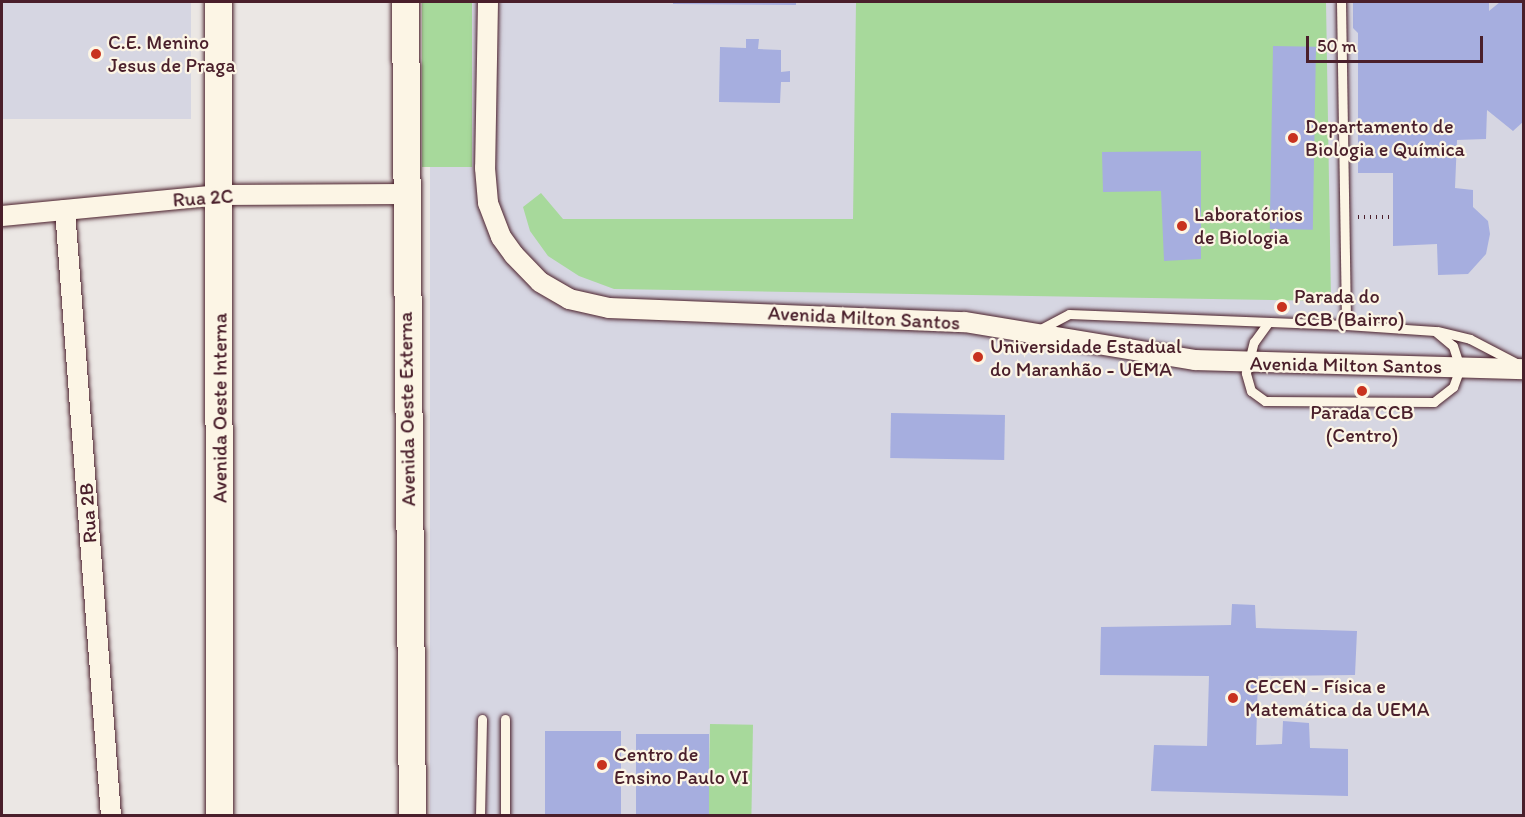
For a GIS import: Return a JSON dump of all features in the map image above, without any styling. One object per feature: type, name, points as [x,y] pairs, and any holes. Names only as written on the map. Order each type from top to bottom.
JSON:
[{"type":"street","name":"Avenida Oeste Interna","points":[[218,2],[219,816]]},
{"type":"street","name":"Avenida Oeste Externa","points":[[405,2],[412,816]]},
{"type":"street","name":"Avenida Milton Santos","points":[[488,2],[485,168],[488,203],[501,237],[514,255],[554,291],[609,308],[964,322],[1195,360],[1524,368]]},
{"type":"street","name":"Rua 2C","points":[[2,216],[220,195],[405,194]]},
{"type":"street","name":"Rua 2B","points":[[65,210],[111,816]]},
{"type":"lane","points":[[1341,2],[1346,325]]},
{"type":"lane","points":[[1035,332],[1069,314],[1346,325],[1435,331],[1470,339],[1524,368]]},
{"type":"lane","points":[[1268,323],[1254,342],[1247,363],[1251,391],[1275,403],[1434,402],[1453,387],[1460,368],[1453,346],[1435,331]]},
{"type":"lane","points":[[480,816],[483,719]]},
{"type":"lane","points":[[505,719],[505,816]]},
{"type":"path","points":[[1344,217],[1393,217]]},
{"type":"shaded area","name":"C.E. Menino Jesus de Praga","points":[[2,2],[191,2],[191,119],[2,119]]},
{"type":"shaded area","name":"Universidade Estadual do Maranhão - UEMA","points":[[430,2],[1523,2],[1523,815],[430,815]]},
{"type":"green space","points":[[422,2],[472,2],[472,167],[422,167]]},
{"type":"green space","points":[[856,2],[1326,2],[1331,301],[614,289],[579,276],[548,256],[530,231],[523,207],[541,193],[563,219],[853,219]]},
{"type":"green space","points":[[710,724],[753,725],[751,816],[708,816]]},
{"type":"building","points":[[673,2],[796,2],[796,5],[673,4]]},
{"type":"building","points":[[1353,2],[1489,2],[1489,11],[1500,2],[1524,2],[1524,121],[1513,131],[1487,110],[1486,139],[1457,140],[1455,188],[1473,190],[1473,207],[1488,221],[1490,234],[1486,254],[1468,274],[1438,275],[1437,244],[1393,246],[1393,173],[1358,173],[1358,33],[1353,28]]},
{"type":"building","points":[[746,39],[759,39],[758,49],[781,50],[781,72],[790,71],[790,82],[781,82],[780,103],[719,102],[720,47],[746,48]]},
{"type":"building","name":"Departamento de Biologia e Química","points":[[1273,46],[1316,47],[1313,230],[1270,229]]},
{"type":"building","name":"Laboratórios de Biologia","points":[[1201,151],[1201,259],[1164,261],[1161,191],[1103,192],[1102,152]]},
{"type":"building","points":[[891,413],[1005,415],[1004,460],[890,458]]},
{"type":"building","name":"CECEN - Física e Matemática da UEMA","points":[[1232,604],[1255,605],[1256,628],[1357,631],[1355,675],[1258,676],[1256,745],[1282,744],[1283,721],[1309,723],[1310,748],[1348,749],[1348,796],[1151,791],[1154,745],[1207,746],[1209,676],[1100,675],[1101,627],[1231,625]]},
{"type":"building","points":[[545,731],[621,731],[621,816],[545,816]]},
{"type":"building","points":[[636,734],[709,734],[709,816],[636,816]]},
{"type":"place","name":"C.E. Menino Jesus de Praga","points":[[96,54]]},
{"type":"place","name":"Departamento de Biologia e Química","points":[[1293,138]]},
{"type":"place","name":"Laboratórios de Biologia","points":[[1182,226]]},
{"type":"place","name":"Parada do CCB (Bairro)","points":[[1282,307]]},
{"type":"place","name":"Universidade Estadual do Maranhão - UEMA","points":[[978,357]]},
{"type":"place","name":"Parada CCB (Centro)","points":[[1362,391]]},
{"type":"place","name":"CECEN - Física e Matemática da UEMA","points":[[1233,698]]},
{"type":"place","name":"Centro de Ensino Paulo VI","points":[[602,765]]}]
